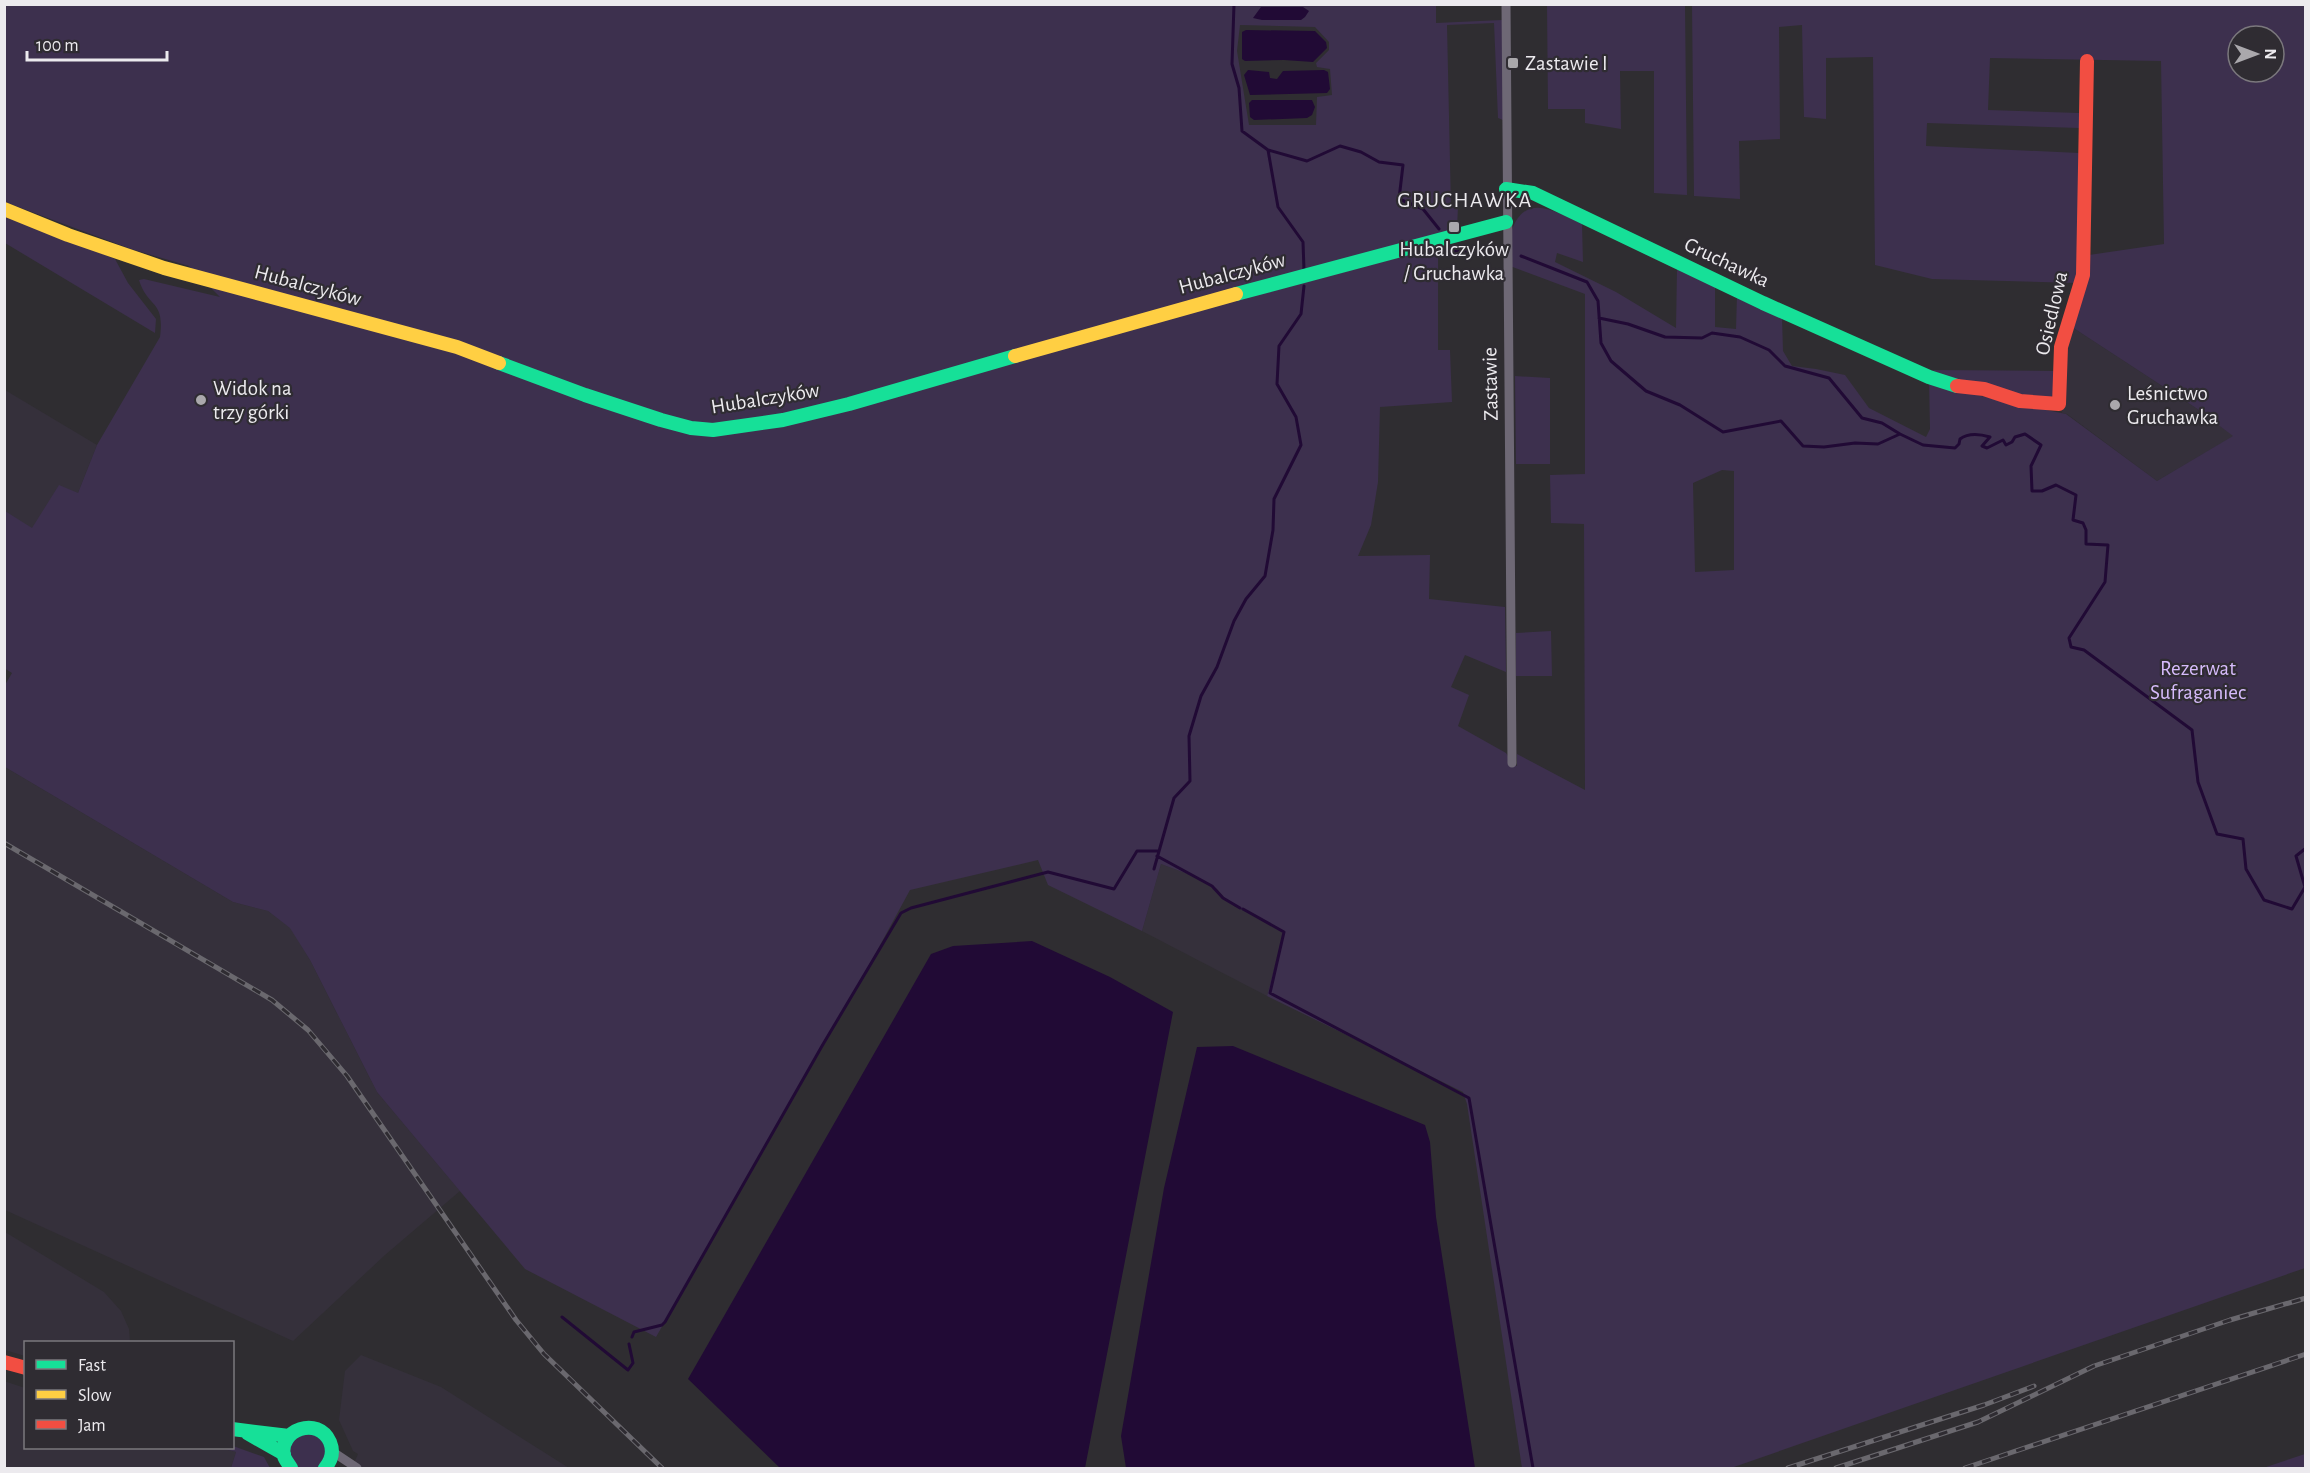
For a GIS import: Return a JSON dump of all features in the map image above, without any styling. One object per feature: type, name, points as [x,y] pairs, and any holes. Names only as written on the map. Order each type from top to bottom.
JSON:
[{"type":"street","name":"Zastawie","points":[[1506,4],[1512,763]]},
{"type":"street","name":"Osiedlowa","points":[[1929,377],[1953,386],[1984,389],[2020,401],[2059,404],[2061,347],[2083,275],[2088,61]]},
{"type":"street","name":"Gruchawka","points":[[1506,189],[1533,193],[1763,303],[1929,377]]},
{"type":"street","name":"Hubalczyków","points":[[4,209],[68,235],[164,268],[457,347],[661,420],[691,428],[713,430],[783,420],[849,404],[1183,308],[1506,222]]},
{"type":"street","points":[[4,1362],[24,1367]]},
{"type":"street","points":[[288,1464],[285,1444],[289,1436],[301,1428],[315,1428],[328,1437],[333,1452],[357,1468]]},
{"type":"street","points":[[239,1431],[289,1436]]},
{"type":"street","points":[[239,1431],[288,1464]]},
{"type":"street","points":[[327,1468],[333,1452]]},
{"type":"shaded area","points":[[1261,7],[1303,7],[1309,11],[1301,20],[1253,18]]},
{"type":"shaded area","points":[[1246,30],[1315,31],[1326,42],[1327,48],[1313,62],[1245,61],[1242,59],[1242,32]]},
{"type":"shaded area","points":[[1248,70],[1269,72],[1270,78],[1277,79],[1283,71],[1324,70],[1328,72],[1330,89],[1327,93],[1250,95],[1244,75]]},
{"type":"shaded area","points":[[1252,100],[1312,100],[1315,107],[1312,115],[1307,118],[1254,120],[1250,117],[1249,103]]},
{"type":"shaded area","points":[[2072,327],[2196,408],[2234,436],[2157,481],[2067,414],[2062,413],[2064,349]]},
{"type":"shaded area","points":[[5,390],[97,445],[78,493],[5,639]]},
{"type":"shaded area","points":[[5,767],[233,902],[268,911],[291,928],[310,960],[377,1092],[460,1191],[385,1255],[293,1341],[5,1210]]},
{"type":"shaded area","points":[[1161,864],[1201,879],[1217,889],[1229,903],[1284,931],[1267,996],[1142,931]]},
{"type":"shaded area","points":[[1032,941],[1110,977],[1173,1012],[1085,1468],[780,1468],[688,1379],[931,954],[953,946]]},
{"type":"shaded area","points":[[1233,1046],[1425,1125],[1430,1142],[1436,1217],[1475,1468],[1126,1468],[1121,1436],[1164,1188],[1197,1047]]},
{"type":"shaded area","points":[[5,1232],[104,1292],[121,1311],[129,1329],[130,1341],[24,1341],[24,1356],[5,1350]]},
{"type":"shaded area","points":[[361,1355],[441,1387],[569,1468],[352,1468],[358,1454],[353,1451],[339,1420],[345,1371]]},
{"type":"shaded area","points":[[4,1381],[24,1388],[24,1449],[225,1449],[236,1452],[231,1468],[5,1468]]},
{"type":"green space","name":"Rezerwat Sufraganiec","points":[[1436,4],[1436,23],[1502,20],[1503,120],[1498,118],[1494,23],[1447,25],[1451,208],[1458,206],[1457,230],[1264,281],[1265,293],[1438,247],[1438,350],[1450,350],[1452,402],[1380,407],[1378,482],[1371,525],[1358,556],[1430,555],[1429,599],[1505,607],[1506,672],[1465,655],[1451,687],[1469,695],[1458,726],[1506,753],[1512,763],[1517,766],[1517,754],[1585,790],[1584,524],[1551,523],[1550,475],[1585,474],[1585,294],[1510,266],[1511,231],[1519,216],[1527,210],[1544,208],[1582,224],[1583,262],[1557,253],[1555,262],[1616,292],[1676,328],[1677,269],[1715,285],[1715,327],[1736,329],[1737,295],[1782,317],[1783,351],[1792,366],[1845,375],[1869,408],[1926,437],[1930,429],[1929,380],[1993,399],[2066,414],[2157,481],[2233,436],[2196,408],[2072,327],[2089,255],[2164,244],[2161,61],[1990,58],[1988,110],[2079,113],[2079,128],[1927,123],[1926,146],[2079,153],[2077,283],[1932,279],[1875,265],[1873,57],[1826,58],[1826,119],[1804,117],[1802,25],[1779,27],[1780,139],[1739,141],[1740,199],[1694,196],[1692,5],[2305,5],[2305,1268],[1731,1468],[1522,1468],[1467,1104],[1463,1092],[1267,996],[1284,931],[1229,903],[1217,889],[1201,879],[1161,864],[1142,931],[1048,885],[1038,860],[910,890],[860,982],[656,1337],[525,1269],[377,1092],[310,960],[290,928],[268,911],[233,902],[5,767],[5,685],[12,673],[4,668],[5,511],[32,528],[59,485],[78,493],[97,445],[160,337],[161,325],[158,310],[147,296],[139,280],[144,279],[220,297],[189,266],[131,249],[5,202],[4,5]],"holes":[[[1240,25],[1315,27],[1329,42],[1329,50],[1316,63],[1317,67],[1330,69],[1332,95],[1317,97],[1316,125],[1249,125],[1237,51]],[[1722,470],[1734,471],[1734,570],[1695,572],[1693,483]]]},
{"type":"green space","points":[[1547,5],[1685,5],[1687,195],[1654,193],[1654,71],[1620,71],[1621,129],[1585,123],[1585,109],[1548,109]]},
{"type":"green space","points":[[4,214],[115,259],[128,283],[156,319],[155,333],[5,243]]},
{"type":"green space","points":[[1932,370],[2054,371],[2055,390],[2050,401],[1957,381]]},
{"type":"green space","points":[[1515,376],[1550,378],[1550,464],[1516,464]]},
{"type":"green space","points":[[1551,631],[1552,676],[1516,676],[1516,633]]},
{"type":"green space","points":[[308,1432],[321,1438],[327,1451],[321,1464],[308,1470],[295,1464],[289,1451],[295,1438]]},
{"type":"green space","points":[[234,1446],[264,1457],[270,1468],[231,1468],[236,1452],[225,1449],[234,1449]]},
{"type":"green space","points":[[2305,1454],[2305,1468],[2263,1468]]},
{"type":"waterway","points":[[1234,4],[1232,64],[1239,88],[1242,131],[1268,150],[1307,161],[1340,146],[1361,152],[1379,162],[1403,165],[1399,199],[1423,209],[1439,229]]},
{"type":"waterway","points":[[1268,150],[1278,207],[1303,242],[1304,270]]},
{"type":"waterway","points":[[1443,251],[1486,251]]},
{"type":"waterway","points":[[1521,256],[1587,282],[1598,301],[1601,343],[1611,361],[1646,391],[1680,405],[1723,432],[1781,421],[1803,446],[1878,444],[1900,434],[1923,445],[1955,448],[1960,439],[1970,435],[1990,437],[1982,446],[1987,448],[2003,440],[2006,445],[2015,437],[2025,434],[2041,445],[2031,466],[2032,491],[2042,491],[2056,485],[2076,495],[2073,520],[2083,523],[2086,530],[2086,544],[2108,545],[2105,582],[2069,638],[2071,647],[2084,650],[2192,730],[2198,782],[2217,834],[2243,839],[2246,869],[2264,900],[2292,909],[2305,887],[2296,856],[2306,848]]},
{"type":"waterway","points":[[1154,869],[1174,798],[1190,781],[1189,736],[1201,696],[1217,667],[1234,621],[1246,599],[1265,576],[1273,530],[1274,499],[1301,445],[1296,417],[1277,384],[1279,346],[1301,314],[1304,286]]},
{"type":"waterway","points":[[1599,318],[1628,324],[1665,337],[1702,338],[1712,333],[1740,337],[1769,350],[1785,366],[1829,378],[1862,418],[1882,423],[1900,434]]},
{"type":"waterway","points":[[632,1337],[634,1332],[662,1325],[665,1322],[822,1046],[901,913],[911,908],[1048,872],[1114,889],[1137,851],[1159,851]]},
{"type":"waterway","points":[[1157,856],[1212,886],[1223,898],[1240,908]]},
{"type":"waterway","points":[[1243,909],[1284,932],[1270,993],[1469,1098],[1533,1468]]},
{"type":"waterway","points":[[562,1317],[628,1370],[633,1363],[629,1344]]},
{"type":"railway","points":[[4,843],[272,1000],[308,1030],[347,1076],[516,1320],[544,1354],[662,1468]]},
{"type":"railway","points":[[1836,1468],[1978,1422],[2094,1366],[2230,1320],[2306,1298]]},
{"type":"railway","points":[[1965,1468],[2306,1354]]},
{"type":"railway","points":[[1788,1468],[1984,1405],[2034,1386]]},
{"type":"traffic: fast","points":[[1506,189],[1533,193],[1763,303],[1929,377],[1957,386]]},
{"type":"traffic: fast","points":[[1236,294],[1506,222]]},
{"type":"traffic: fast","points":[[499,363],[661,420],[691,428],[713,430],[783,420],[849,404],[1015,356]]},
{"type":"traffic: fast","points":[[291,1468],[284,1456],[287,1439],[300,1429],[309,1428],[317,1429],[330,1442],[332,1456],[325,1468]]},
{"type":"traffic: fast","points":[[234,1429],[289,1436]]},
{"type":"traffic: fast","points":[[247,1433],[284,1454]]},
{"type":"traffic: slow","points":[[4,209],[68,235],[164,268],[457,347],[499,363]]},
{"type":"traffic: slow","points":[[1015,356],[1236,294]]},
{"type":"traffic: jam","points":[[1957,386],[1984,389],[2020,401],[2059,404],[2061,347],[2083,275],[2087,61]]},
{"type":"traffic: jam","points":[[4,1362],[24,1367]]},
{"type":"place","name":"Zastawie I","points":[[1513,63]]},
{"type":"place","name":"Hubalczyków / Gruchawka","points":[[1454,227]]},
{"type":"place","name":"Widok na trzy górki","points":[[201,400]]},
{"type":"place","name":"Leśnictwo Gruchawka","points":[[2115,405]]},
{"type":"district","name":"GRUCHAWKA","points":[[1465,199]]}]
